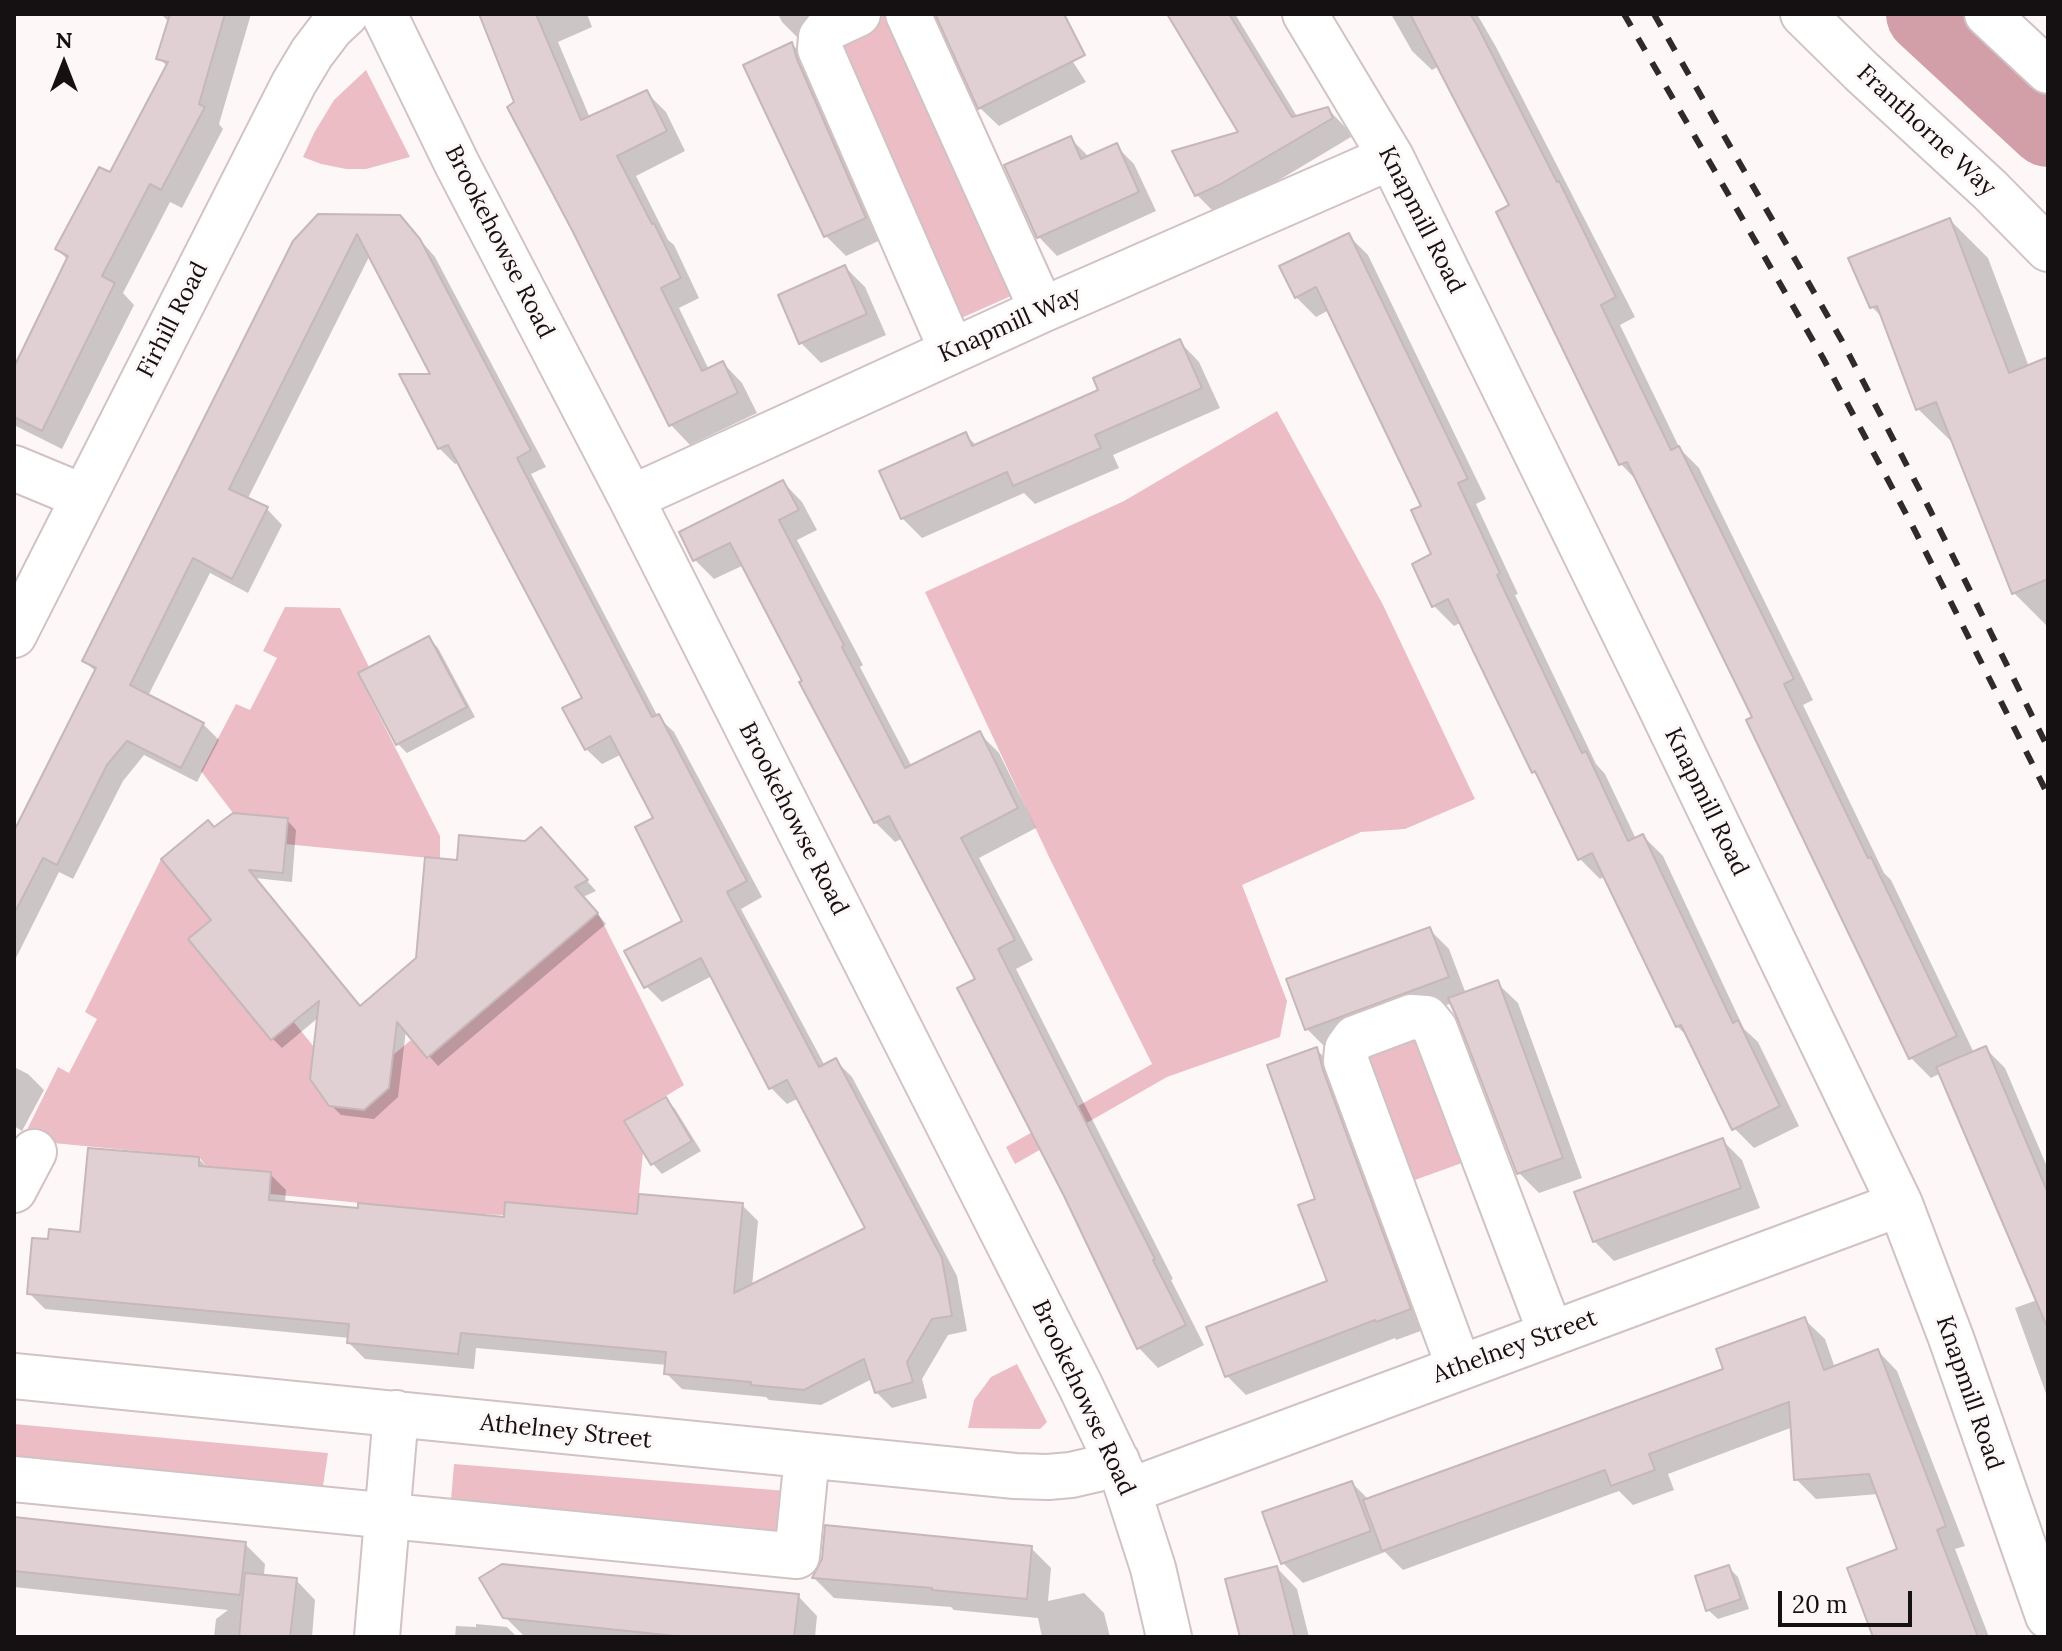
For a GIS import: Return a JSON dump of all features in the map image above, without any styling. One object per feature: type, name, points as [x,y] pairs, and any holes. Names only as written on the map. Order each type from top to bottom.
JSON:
[{"type":"street","name":"Firhill Road","points":[[14,635],[288,94],[312,53],[346,14]]},
{"type":"street","name":"Brookehowse Road","points":[[384,14],[457,164],[631,498],[1080,1385],[1123,1476],[1153,1568],[1169,1637]]},
{"type":"street","points":[[858,14],[828,28],[821,37],[820,49],[952,351]]},
{"type":"street","points":[[908,14],[1042,310]]},
{"type":"street","name":"Knapmill Road","points":[[1305,14],[1391,157],[1900,1204],[1951,1338],[2048,1616]]},
{"type":"street","name":"Franthorne Way","points":[[1803,14],[1990,190],[2048,249]]},
{"type":"street","points":[[1987,14],[2048,71]]},
{"type":"street","name":"Knapmill Way","points":[[631,498],[1042,310],[1391,157]]},
{"type":"street","points":[[14,468],[84,497]]},
{"type":"street","points":[[1459,1367],[1346,1061],[1347,1049],[1355,1038],[1411,1017],[1426,1018],[1435,1029],[1551,1334]]},
{"type":"street","points":[[14,1190],[34,1152]]},
{"type":"street","name":"Athelney Street","points":[[14,1376],[1015,1476],[1048,1477],[1097,1469],[1123,1476],[1459,1367],[1900,1204]]},
{"type":"street","points":[[377,1637],[396,1413]]},
{"type":"street","points":[[14,1479],[797,1556],[807,1456]]},
{"type":"shaded area","points":[[878,14],[888,14],[1020,292],[950,323],[835,31]]},
{"type":"shaded area","points":[[366,70],[410,157],[366,169],[346,169],[303,157],[334,100]]},
{"type":"shaded area","points":[[1277,411],[1383,605],[1475,799],[1405,829],[1361,832],[1242,885],[1287,1001],[1280,1037],[1167,1077],[1015,1164],[1006,1147],[1152,1064],[1049,857],[925,592],[1124,501]]},
{"type":"shaded area","points":[[285,607],[340,608],[369,667],[358,674],[440,836],[440,859],[285,844],[287,818],[233,813],[201,771],[236,704],[250,710],[277,658],[263,651]]},
{"type":"shaded area","points":[[161,859],[211,920],[189,939],[293,1021],[314,1047],[310,1079],[330,1106],[364,1110],[389,1088],[393,1055],[411,1040],[428,1058],[598,913],[684,1085],[625,1121],[643,1152],[635,1235],[595,1210],[506,1202],[504,1215],[470,1214],[270,1194],[271,1172],[206,1166],[199,1157],[22,1140],[58,1067],[69,1073],[97,1019],[85,1012]]},
{"type":"shaded area","points":[[1412,1024],[1473,1159],[1401,1185],[1361,1044]]},
{"type":"shaded area","points":[[1017,1364],[1047,1422],[1040,1429],[968,1428],[974,1400],[991,1377]]},
{"type":"shaded area","points":[[14,1424],[328,1453],[321,1499],[14,1471]]},
{"type":"shaded area","points":[[454,1464],[799,1492],[794,1543],[450,1512]]},
{"type":"building","points":[[170,14],[225,14],[199,104],[205,107],[161,190],[150,184],[102,276],[115,283],[42,431],[14,417],[14,367],[68,256],[55,249],[99,167],[110,172],[168,62],[156,59]]},
{"type":"building","points":[[479,14],[536,14],[581,120],[647,90],[667,131],[617,156],[681,278],[661,288],[702,371],[723,361],[738,393],[669,426],[507,107],[514,102]]},
{"type":"building","points":[[935,14],[1064,14],[1085,55],[978,109]]},
{"type":"building","points":[[1167,14],[1229,14],[1292,117],[1328,107],[1333,118],[1195,196],[1172,151],[1238,132]]},
{"type":"building","points":[[1410,14],[1470,14],[1477,25],[1616,297],[1601,305],[1671,450],[1679,446],[1794,679],[1784,684],[1957,1036],[1909,1059],[1746,720],[1752,717],[1627,462],[1619,465],[1496,212],[1509,205]]},
{"type":"building","points":[[792,42],[866,218],[824,237],[743,65]]},
{"type":"building","points":[[1071,136],[1081,159],[1117,143],[1139,192],[1037,238],[1004,165]]},
{"type":"building","points":[[318,214],[400,215],[420,239],[531,450],[517,458],[652,717],[659,714],[747,881],[727,892],[819,1067],[836,1058],[942,1258],[952,1316],[932,1319],[907,1362],[913,1382],[875,1393],[864,1359],[804,1390],[751,1385],[751,1382],[664,1374],[666,1352],[461,1333],[458,1354],[347,1343],[349,1324],[27,1294],[32,1238],[48,1239],[49,1229],[80,1232],[88,1148],[199,1157],[199,1166],[271,1172],[269,1200],[358,1208],[358,1203],[504,1217],[505,1202],[637,1214],[639,1194],[743,1203],[734,1293],[865,1228],[787,1080],[769,1089],[701,958],[644,988],[624,951],[682,921],[635,827],[653,818],[610,736],[585,750],[562,708],[582,698],[448,445],[438,449],[399,374],[430,374],[357,234],[229,489],[268,507],[232,579],[193,558],[130,685],[204,723],[181,768],[127,741],[107,765],[57,865],[43,858],[14,914],[14,831],[96,668],[82,661],[293,241]]},
{"type":"building","points":[[1950,218],[2009,373],[2048,357],[2048,579],[2012,594],[1936,402],[1916,410],[1877,306],[1870,308],[1848,258]]},
{"type":"building","points":[[1349,233],[1468,479],[1458,483],[1500,573],[1497,575],[1582,753],[1586,751],[1628,841],[1643,834],[1733,1023],[1738,1020],[1780,1106],[1732,1130],[1681,1025],[1676,1027],[1592,853],[1578,860],[1448,599],[1432,607],[1412,564],[1431,554],[1411,510],[1421,506],[1316,287],[1295,298],[1279,266]]},
{"type":"building","points":[[845,265],[867,314],[799,344],[778,295]]},
{"type":"building","points":[[1180,339],[1202,388],[1095,435],[1101,448],[1013,486],[1007,472],[901,519],[879,471],[966,432],[972,446],[1098,390],[1093,378]]},
{"type":"building","points":[[783,480],[799,510],[779,520],[905,768],[980,731],[1018,808],[961,838],[1015,940],[998,949],[1186,1325],[1137,1349],[1064,1196],[957,988],[975,979],[889,816],[874,823],[730,543],[693,561],[679,532]]},
{"type":"building","points":[[429,636],[467,707],[396,745],[358,673]]},
{"type":"building","points":[[233,813],[288,818],[283,873],[249,870],[360,1006],[416,958],[425,857],[457,860],[459,835],[525,841],[541,827],[588,880],[575,887],[598,913],[427,1058],[397,1022],[389,1088],[364,1110],[329,1106],[310,1079],[319,1001],[271,1040],[188,939],[211,920],[161,859],[208,820],[214,827]]},
{"type":"building","points":[[1430,927],[1449,977],[1305,1030],[1286,979]]},
{"type":"building","points":[[1498,980],[1563,1158],[1517,1174],[1448,998]]},
{"type":"building","points":[[1986,1046],[2048,1193],[2048,1329],[1936,1067]]},
{"type":"building","points":[[1317,1047],[1411,1309],[1225,1377],[1206,1327],[1327,1281],[1298,1205],[1315,1199],[1267,1065]]},
{"type":"building","points":[[666,1097],[692,1141],[651,1165],[624,1121]]},
{"type":"building","points":[[1723,1138],[1741,1188],[1593,1242],[1574,1192]]},
{"type":"building","points":[[1805,1317],[1824,1370],[1878,1349],[1946,1526],[1937,1530],[1978,1637],[1873,1637],[1847,1568],[1897,1549],[1869,1474],[1794,1480],[1789,1402],[1649,1454],[1655,1470],[1611,1486],[1605,1470],[1382,1551],[1363,1500],[1723,1369],[1716,1349]]},
{"type":"building","points":[[1352,1481],[1371,1531],[1281,1564],[1262,1512]]},
{"type":"building","points":[[14,1517],[246,1542],[240,1595],[14,1571]]},
{"type":"building","points":[[825,1525],[1032,1546],[1027,1599],[812,1578],[822,1559]]},
{"type":"building","points":[[502,1564],[799,1594],[794,1637],[685,1637],[503,1618],[479,1578]]},
{"type":"building","points":[[1729,1565],[1741,1599],[1706,1611],[1695,1576]]},
{"type":"building","points":[[1277,1566],[1295,1637],[1240,1637],[1225,1579]]},
{"type":"building","points":[[245,1573],[297,1578],[290,1637],[239,1637]]},
{"type":"waterway","points":[[1926,14],[2048,127]]},
{"type":"railway","points":[[1624,14],[1823,358],[1912,525],[2048,795]]},
{"type":"railway","points":[[1654,14],[1842,341],[2048,748]]}]
